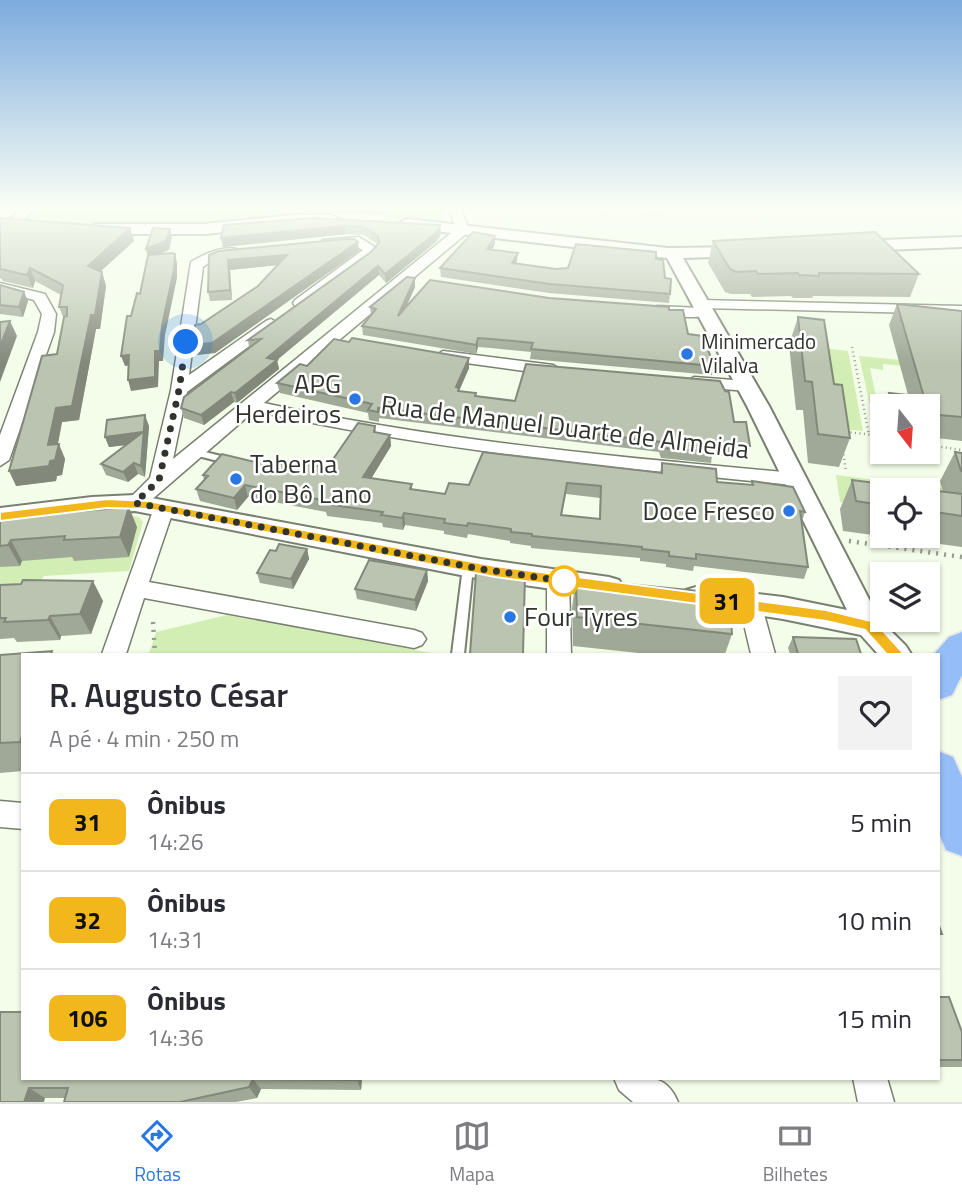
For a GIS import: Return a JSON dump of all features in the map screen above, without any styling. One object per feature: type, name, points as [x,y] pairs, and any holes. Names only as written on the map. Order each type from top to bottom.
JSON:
[{"type":"main road","points":[[940,775],[962,835]]},
{"type":"street","points":[[159,480],[179,390],[196,265],[204,260]]},
{"type":"street","points":[[179,390],[359,260]]},
{"type":"street","points":[[135,503],[192,452],[426,260]]},
{"type":"street","points":[[677,260],[747,386],[870,626]]},
{"type":"street","points":[[404,279],[428,283]]},
{"type":"street","points":[[0,287],[40,298],[49,314],[46,332],[1,452]]},
{"type":"street","points":[[645,309],[962,310]]},
{"type":"street","points":[[332,338],[355,342]]},
{"type":"street","points":[[424,354],[566,371]]},
{"type":"street","points":[[681,381],[747,386]]},
{"type":"street","name":"Rua de Manuel Duarte de Almeida","points":[[250,405],[358,430],[468,446],[794,479]]},
{"type":"street","points":[[0,517],[92,505],[135,503],[468,567],[640,590]]},
{"type":"street","points":[[114,653],[164,508]]},
{"type":"street","points":[[558,580],[559,653]]},
{"type":"street","points":[[136,588],[414,639]]},
{"type":"street","points":[[668,594],[750,603],[870,626]]},
{"type":"street","points":[[750,603],[762,653]]},
{"type":"street","points":[[876,632],[895,653]]},
{"type":"street","points":[[0,814],[21,816]]},
{"type":"street","points":[[633,1080],[660,1102]]},
{"type":"street","points":[[870,1080],[876,1102]]},
{"type":"lane","points":[[192,452],[247,466]]},
{"type":"lane","points":[[458,653],[468,567]]},
{"type":"path","points":[[840,431],[869,435],[852,347]]},
{"type":"path","points":[[842,445],[846,472]]},
{"type":"path","points":[[940,447],[962,450]]},
{"type":"path","points":[[840,540],[962,556]]},
{"type":"path","points":[[153,622],[155,653]]},
{"type":"green space","points":[[815,347],[848,351],[863,431],[833,428]]},
{"type":"green space","points":[[859,356],[962,366],[962,372],[883,364],[883,370],[870,368],[875,394],[870,394],[870,405]]},
{"type":"green space","points":[[836,475],[870,479],[870,506],[840,502]]},
{"type":"green space","points":[[940,488],[942,488],[946,501],[940,497]]},
{"type":"green space","points":[[139,517],[143,522],[129,571],[44,576],[42,579],[0,586],[0,528]]},
{"type":"green space","points":[[227,615],[432,653],[149,653],[156,632]]},
{"type":"building","points":[[0,260],[94,260],[88,266],[102,272],[95,315],[91,315],[72,406],[56,408],[48,445],[59,444],[55,460],[50,461],[49,466],[9,471],[42,356],[57,354],[64,317],[67,316],[67,307],[59,307],[63,285],[30,268],[27,275],[0,269]]},
{"type":"building","points":[[147,260],[175,260],[160,351],[155,351],[155,377],[128,380],[129,355],[121,356],[127,316],[131,316],[137,293],[140,294]]},
{"type":"building","points":[[209,260],[228,260],[230,290],[208,292]]},
{"type":"building","points":[[282,260],[331,260],[212,343],[193,345],[195,325],[201,324],[258,286]]},
{"type":"building","points":[[359,260],[402,260],[385,274],[378,266],[267,358],[277,360],[235,393],[231,392],[201,415],[181,408],[184,397],[261,339],[248,340]]},
{"type":"building","points":[[447,260],[514,260],[512,263],[556,269],[568,268],[571,260],[663,260],[665,278],[671,279],[670,294],[550,284],[440,268]]},
{"type":"building","points":[[725,260],[905,260],[919,274],[819,273],[819,276],[798,273],[758,274],[756,271],[736,272],[730,269]]},
{"type":"building","points":[[407,277],[415,278],[398,316],[430,280],[549,298],[683,310],[688,334],[703,336],[714,366],[531,349],[533,343],[491,339],[478,338],[476,345],[362,326],[376,309],[370,307]]},
{"type":"building","points":[[0,285],[24,292],[19,307],[0,305]]},
{"type":"building","points":[[897,304],[962,311],[962,417],[940,415],[940,394],[923,394]]},
{"type":"building","points":[[798,317],[824,320],[834,384],[842,385],[850,438],[818,434],[812,382],[805,381]]},
{"type":"building","points":[[10,321],[0,346],[0,322]]},
{"type":"building","points":[[352,338],[469,358],[456,387],[459,388],[458,391],[515,401],[526,364],[720,381],[725,391],[729,392],[734,422],[746,422],[750,446],[713,446],[713,452],[663,448],[661,442],[378,408],[378,412],[368,410],[372,404],[277,383],[300,364],[307,366],[334,339],[349,342]]},
{"type":"building","points":[[145,415],[141,466],[134,463],[123,472],[101,464],[143,432],[105,437],[107,420]]},
{"type":"building","points":[[358,423],[375,426],[374,432],[390,435],[363,477],[412,484],[410,489],[445,494],[449,483],[469,485],[483,452],[662,473],[662,463],[716,469],[717,482],[753,485],[752,481],[793,487],[805,512],[800,511],[808,567],[696,554],[696,559],[669,556],[669,552],[642,547],[532,536],[511,532],[511,529],[468,523],[467,526],[444,523],[445,519],[404,513],[402,518],[381,515],[383,512],[325,504],[327,501],[245,485],[234,498],[196,489],[208,476],[203,475],[222,454],[271,466],[277,463],[288,466],[291,461],[327,468]],"holes":[[[567,483],[601,486],[600,519],[561,515]]]},
{"type":"building","points":[[955,452],[962,453],[962,471],[961,471]]},
{"type":"building","points":[[852,480],[870,482],[870,503],[856,501]]},
{"type":"building","points":[[940,491],[962,494],[962,516],[940,513]]},
{"type":"building","points":[[129,507],[120,537],[64,540],[65,536],[11,540],[8,545],[0,546],[0,518]]},
{"type":"building","points":[[279,544],[307,549],[291,579],[257,573],[270,550],[276,551]]},
{"type":"building","points":[[369,560],[427,570],[415,600],[355,589]]},
{"type":"building","points":[[476,573],[525,575],[523,653],[470,653]]},
{"type":"building","points":[[576,579],[729,594],[732,634],[577,617]]},
{"type":"building","points":[[23,580],[93,581],[80,614],[50,616],[48,620],[4,622],[6,618],[0,618],[0,585],[21,584]]},
{"type":"building","points":[[793,637],[856,639],[861,653],[798,653]]},
{"type":"building","points":[[21,653],[20,742],[0,743],[0,655]]},
{"type":"building","points":[[940,997],[949,997],[962,1032],[962,1060],[940,1060]]},
{"type":"building","points":[[0,1012],[21,1012],[21,1080],[252,1080],[249,1087],[180,1102],[64,1102],[68,1088],[29,1088],[24,1102],[0,1102]]},
{"type":"bus line","name":"31","points":[[0,517],[107,503],[135,503],[495,572],[750,603],[826,616],[870,626],[895,653]]},
{"type":"place","name":"Minimercado Vilalva","points":[[687,354]]},
{"type":"place","name":"APG Herdeiros","points":[[355,399]]},
{"type":"place","name":"Taberna do Bô Lano","points":[[236,479]]},
{"type":"place","name":"Doce Fresco","points":[[789,511]]},
{"type":"place","name":"Four Tyres","points":[[510,617]]},
{"type":"route","points":[[186,342],[179,390],[159,480],[135,503],[481,569],[564,581]]}]
